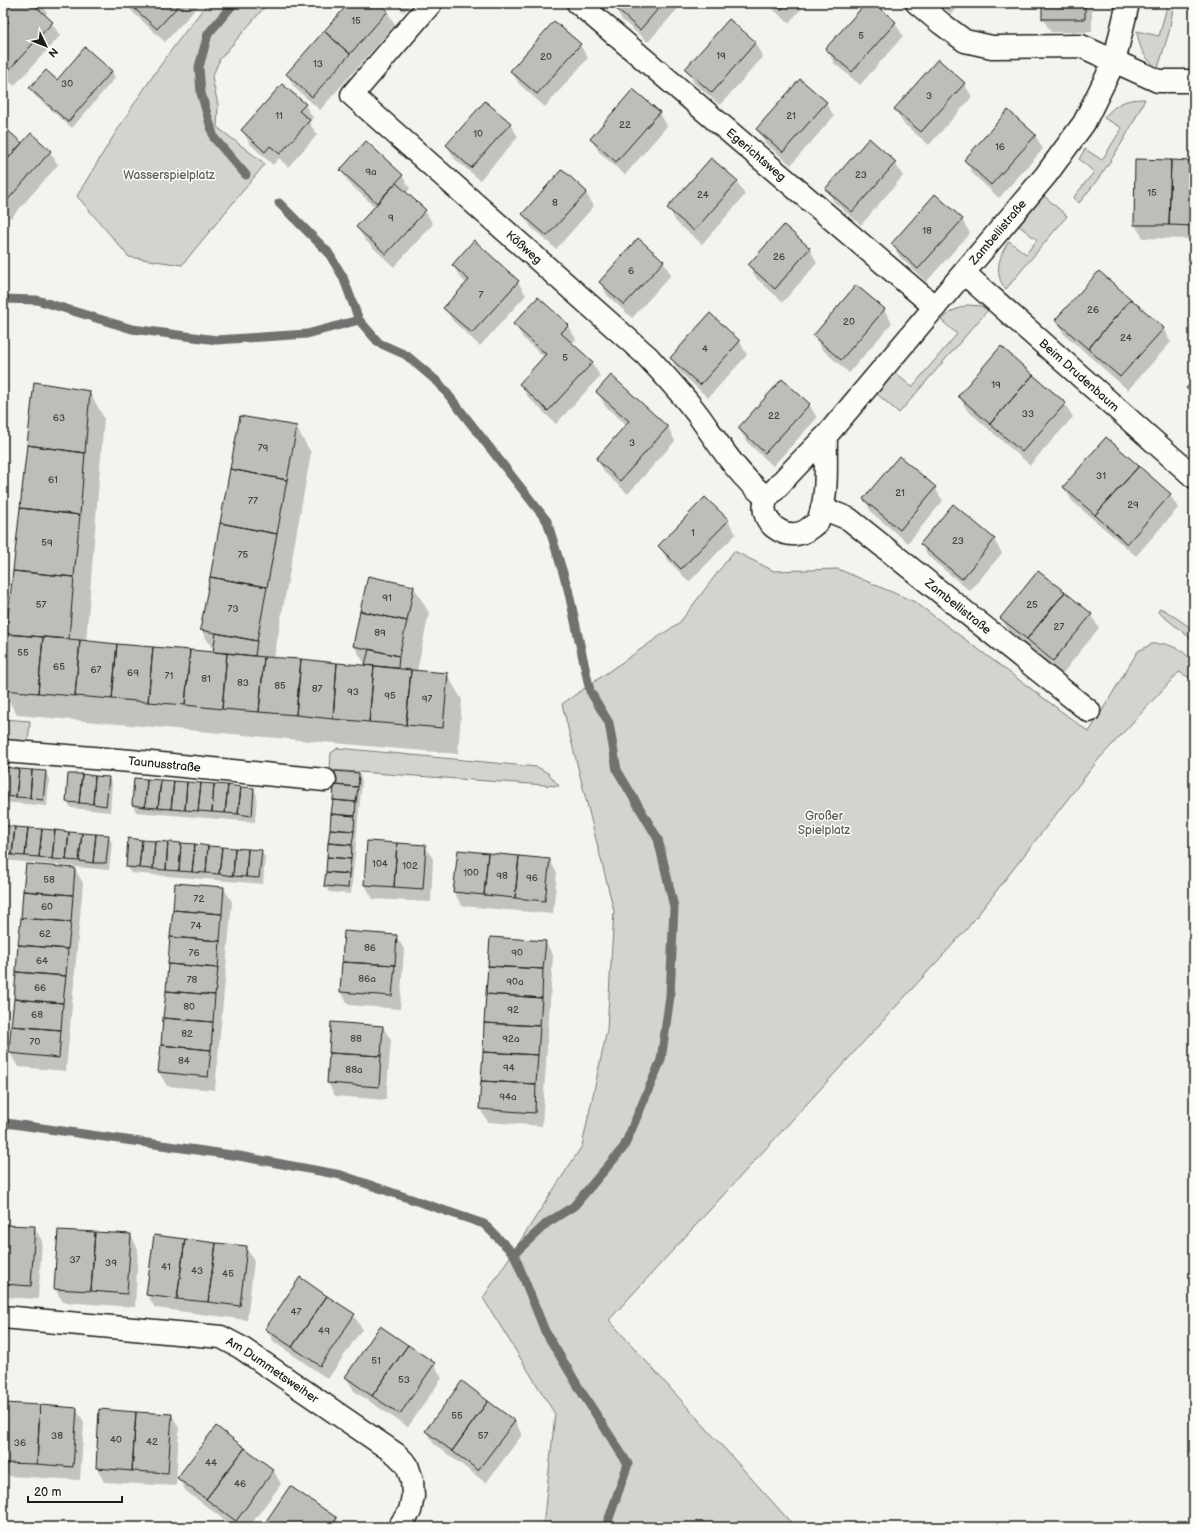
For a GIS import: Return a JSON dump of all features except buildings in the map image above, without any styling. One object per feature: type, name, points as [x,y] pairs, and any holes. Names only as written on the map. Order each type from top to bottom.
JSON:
[{"type":"street","name":"Kößweg","points":[[431,3],[352,95],[647,356],[675,386],[731,463],[754,488],[767,498]]},
{"type":"street","name":"Egerichtsweg","points":[[578,3],[935,307]]},
{"type":"street","points":[[917,3],[942,24],[965,40],[992,47],[1081,46],[1158,82],[1194,81]]},
{"type":"street","name":"Zambellistraße","points":[[767,498],[826,436],[964,273],[1046,175],[1084,123],[1114,62],[1128,3]]},
{"type":"street","name":"Beim Drudenbaum","points":[[964,273],[1194,476]]},
{"type":"street","points":[[767,498],[765,509],[767,518],[774,527],[783,533],[793,535],[806,532],[817,523],[824,496],[826,436]]},
{"type":"street","name":"Zambellistraße","points":[[822,508],[849,519],[1089,712]]},
{"type":"street","name":"Taunusstraße","points":[[3,751],[131,760],[325,780]]},
{"type":"street","name":"Am Dummetsweiher","points":[[3,1317],[221,1337],[240,1347],[396,1454],[407,1465],[412,1480],[413,1496],[410,1511],[399,1527]]},
{"type":"green space","name":"Wasserspielplatz","points":[[208,3],[268,3],[220,59],[212,77],[218,105],[217,127],[265,164],[182,265],[129,257],[77,196],[107,146],[155,73]]},
{"type":"green space","points":[[1168,3],[1174,3],[1169,32],[1158,68],[1149,61],[1143,52],[1137,31],[1159,36]]},
{"type":"green space","points":[[1145,99],[1131,127],[1115,153],[1098,179],[1079,203],[1073,198],[1094,172],[1079,159],[1085,149],[1102,160],[1122,128],[1104,118],[1117,105],[1127,101]]},
{"type":"green space","points":[[1043,195],[1067,216],[1006,289],[1000,278],[999,271],[1002,252],[1009,241],[1026,254],[1037,240],[1018,225]]},
{"type":"green space","points":[[967,305],[981,306],[988,310],[899,413],[877,394],[895,373],[912,387],[957,334],[941,320],[952,311]]},
{"type":"green space","name":"Großer Spielplatz","points":[[734,551],[774,571],[838,569],[915,602],[1089,732],[1138,651],[1152,644],[1166,644],[1181,650],[1194,662],[1194,680],[1179,672],[1098,760],[966,930],[609,1320],[795,1527],[543,1527],[555,1414],[483,1298],[582,1146],[607,1030],[614,911],[562,704],[680,622]]},
{"type":"green space","points":[[1160,608],[1194,630],[1194,641],[1158,612]]},
{"type":"green space","points":[[3,719],[30,721],[28,744],[3,742]]},
{"type":"green space","points":[[338,748],[537,767],[548,773],[559,786],[330,770],[331,753]]},
{"type":"waterway","points":[[234,3],[208,34],[199,67],[201,93],[214,138],[246,175]]},
{"type":"waterway","points":[[279,203],[328,252],[343,277],[359,320],[379,343],[406,355],[439,383],[547,521],[568,589],[590,691],[609,723],[617,770],[658,839],[674,907],[670,996],[661,1060],[624,1147],[574,1206],[547,1223],[514,1254]]},
{"type":"waterway","points":[[3,299],[37,300],[132,329],[217,340],[307,334],[359,320]]},
{"type":"waterway","points":[[3,1124],[6,1123],[239,1156],[341,1175],[484,1224],[514,1254],[545,1331],[581,1391],[628,1464],[606,1527]]}]
